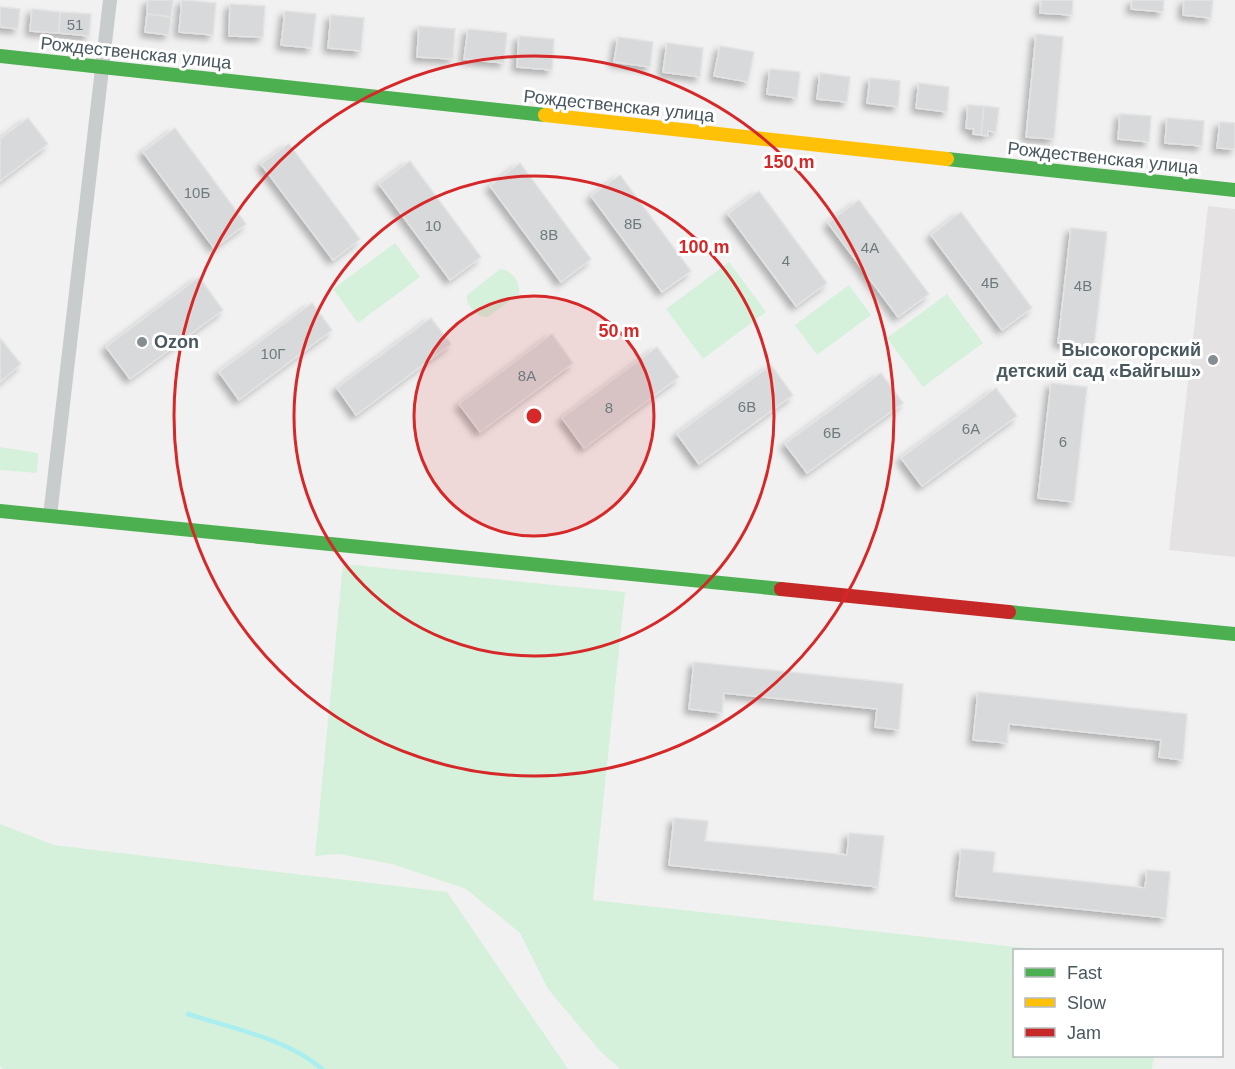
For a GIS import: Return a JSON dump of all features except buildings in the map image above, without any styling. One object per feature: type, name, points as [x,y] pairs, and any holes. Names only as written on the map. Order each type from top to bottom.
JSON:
[{"type":"street","points":[[50,516],[110,0]]},
{"type":"street","name":"Рождественская улица","points":[[0,56],[1235,190]]},
{"type":"street","points":[[0,511],[1235,634]]},
{"type":"shaded area","name":"Высокогорский детский сад «Байгыш»","points":[[1208,206],[1235,209],[1235,557],[1169,550]]},
{"type":"green space","points":[[395,243],[420,277],[358,323],[333,289]]},
{"type":"green space","points":[[729,262],[766,312],[703,359],[666,309]]},
{"type":"green space","points":[[500,269],[515,278],[519,286],[519,294],[488,317],[481,316],[467,302],[467,295]]},
{"type":"green space","points":[[849,285],[871,315],[817,355],[795,325]]},
{"type":"green space","points":[[947,294],[983,343],[923,387],[887,338]]},
{"type":"green space","points":[[0,447],[38,453],[37,473],[0,470]]},
{"type":"green space","points":[[343,564],[625,592],[593,900],[1033,949],[1013,949],[1013,1057],[1154,1057],[1152,1069],[620,1069],[600,1051],[548,989],[520,933],[466,889],[392,864],[339,854],[315,856]]},
{"type":"green space","points":[[0,824],[54,845],[447,892],[568,1069],[3,1069],[0,1066]]},
{"type":"waterway","points":[[188,1014],[276,1042],[322,1069]]},
{"type":"traffic: fast","points":[[0,56],[545,115]]},
{"type":"traffic: fast","points":[[947,159],[1235,190]]},
{"type":"traffic: fast","points":[[0,511],[781,589]]},
{"type":"traffic: fast","points":[[1009,612],[1235,634]]},
{"type":"traffic: slow","points":[[545,115],[947,159]]},
{"type":"traffic: jam","points":[[781,589],[1009,612]]},
{"type":"place","name":"Ozon","points":[[142,342]]},
{"type":"place","name":"Высокогорский детский сад «Байгыш»","points":[[1213,360]]}]
